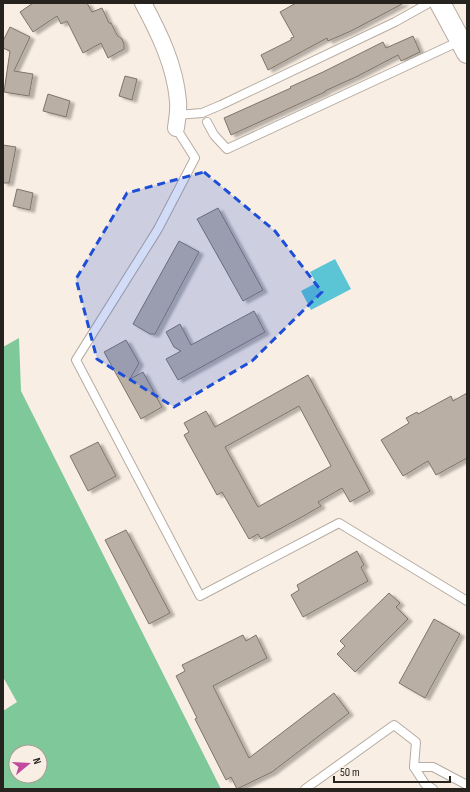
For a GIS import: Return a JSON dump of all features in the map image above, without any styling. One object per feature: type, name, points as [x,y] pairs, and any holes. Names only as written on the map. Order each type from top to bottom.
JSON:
[{"type":"street","points":[[143,3],[160,34],[172,70],[178,101],[177,122]]},
{"type":"street","points":[[440,3],[464,47]]},
{"type":"lane","points":[[429,3],[406,16],[221,105],[202,113],[193,114],[177,122],[195,158],[158,229],[76,360],[200,596],[339,523],[467,601]]},
{"type":"lane","points":[[206,122],[214,135],[227,149],[464,47]]},
{"type":"lane","points":[[305,789],[394,725],[416,742],[414,767],[425,784],[434,789]]},
{"type":"lane","points":[[414,767],[433,767],[467,786]]},
{"type":"highlighted area","points":[[204,172],[275,231],[322,292],[252,361],[174,407],[97,359],[76,279],[127,193]]},
{"type":"green space","points":[[19,338],[21,391],[221,789],[3,789],[3,711],[17,702],[3,677],[3,347]]},
{"type":"water","points":[[335,259],[351,289],[311,310],[301,291],[316,283],[310,272]]},
{"type":"building","points":[[33,3],[87,3],[92,12],[102,8],[109,23],[111,23],[117,35],[122,39],[124,49],[108,58],[101,43],[83,53],[67,21],[61,24],[57,16],[33,32],[20,12]]},
{"type":"building","points":[[296,3],[404,3],[351,31],[328,41],[327,38],[268,70],[261,55],[294,37],[280,12]]},
{"type":"building","points":[[10,27],[30,37],[14,71],[33,74],[29,96],[4,92],[10,51],[3,48],[3,41]]},
{"type":"building","points":[[413,36],[420,52],[401,61],[398,55],[325,92],[231,135],[224,118],[291,88],[290,87],[383,42],[386,48]]},
{"type":"building","points":[[125,76],[137,79],[132,100],[119,96]]},
{"type":"building","points":[[48,94],[70,101],[66,117],[43,111]]},
{"type":"building","points":[[3,145],[16,147],[9,183],[3,183]]},
{"type":"building","points":[[17,189],[33,193],[30,210],[13,206]]},
{"type":"building","points":[[218,208],[263,290],[243,301],[197,219]]},
{"type":"building","points":[[179,241],[199,252],[155,334],[150,334],[133,324]]},
{"type":"building","points":[[254,311],[265,332],[178,380],[166,359],[181,351],[174,347],[166,332],[180,324],[191,345]]},
{"type":"building","points":[[126,340],[139,363],[130,379],[143,372],[162,407],[141,419],[104,352]]},
{"type":"building","points":[[308,375],[370,491],[350,502],[342,488],[318,502],[321,506],[300,518],[261,539],[258,534],[249,539],[222,492],[217,495],[184,435],[189,432],[184,423],[206,411],[215,427]],"holes":[[[299,406],[331,466],[258,507],[225,447]]]},
{"type":"building","points":[[467,393],[467,458],[436,475],[428,461],[403,476],[381,440],[409,423],[406,418],[417,412],[418,414],[451,396],[453,401]]},
{"type":"building","points":[[98,442],[116,476],[88,491],[70,456]]},
{"type":"building","points":[[126,530],[170,613],[149,624],[105,540]]},
{"type":"building","points":[[357,551],[364,565],[361,567],[368,581],[303,617],[291,595],[299,590],[297,585]]},
{"type":"building","points":[[389,593],[400,603],[396,607],[408,619],[355,672],[337,654],[345,646],[340,641]]},
{"type":"building","points":[[434,619],[460,634],[425,698],[399,683]]},
{"type":"building","points":[[243,635],[246,641],[256,635],[267,658],[213,686],[249,758],[334,693],[349,713],[272,772],[237,789],[231,777],[226,780],[195,719],[197,718],[176,676],[185,671],[182,665]]}]
